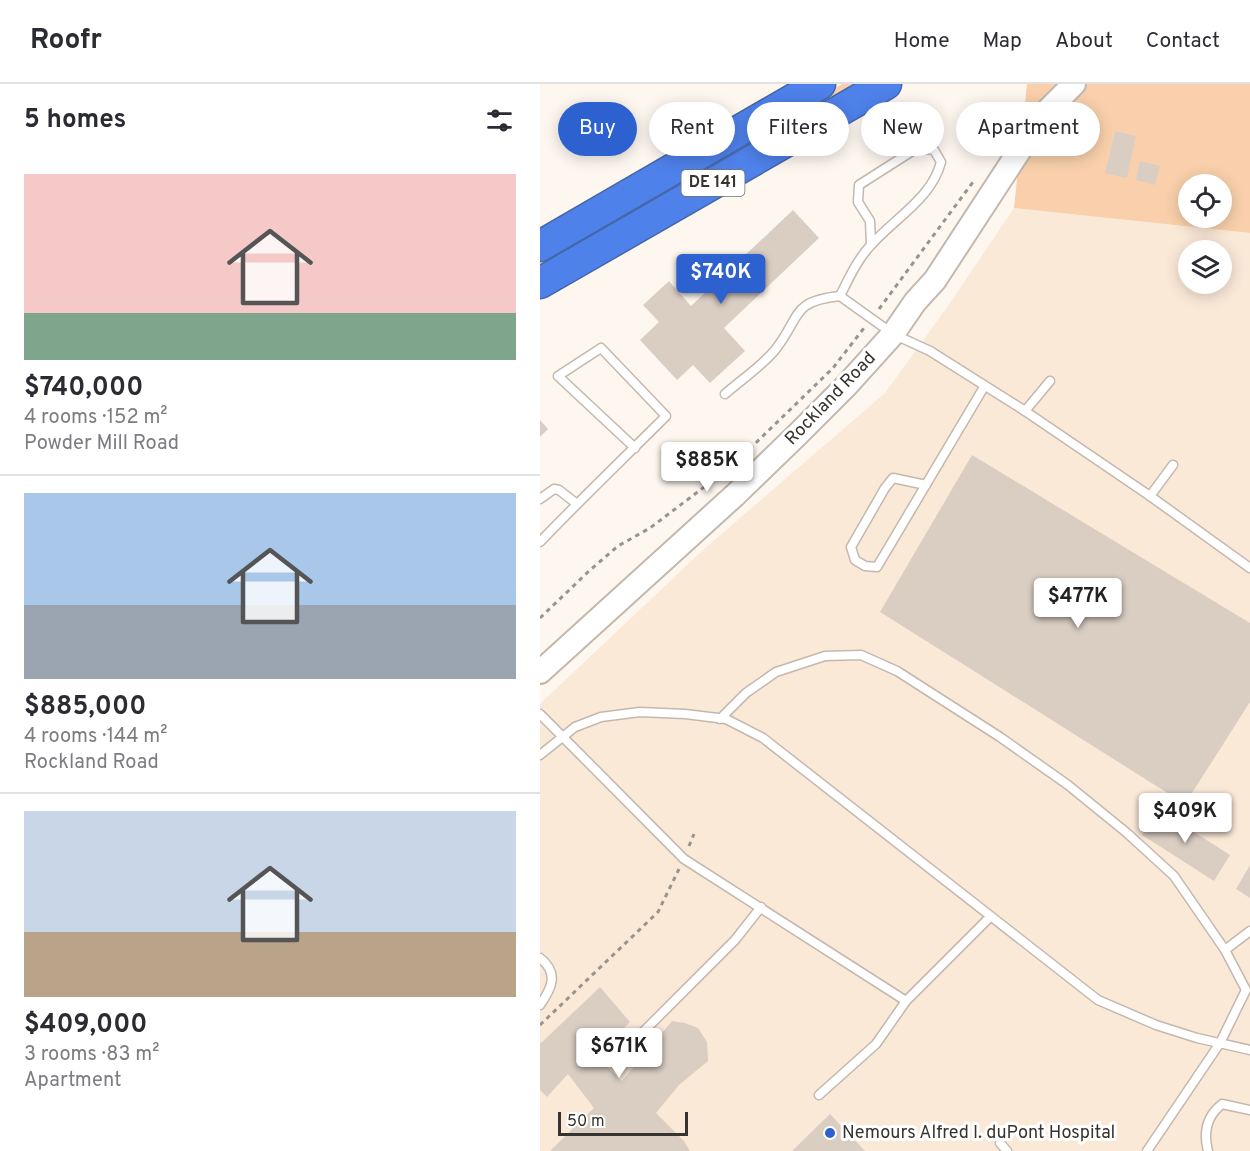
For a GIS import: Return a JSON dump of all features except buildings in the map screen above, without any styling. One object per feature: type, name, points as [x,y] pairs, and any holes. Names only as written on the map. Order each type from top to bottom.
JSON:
[{"type":"highway","name":"DE 141","points":[[540,246],[820,84]]},
{"type":"highway","name":"DE 141","points":[[540,283],[886,84]]},
{"type":"street","name":"Rockland Road","points":[[540,672],[735,495],[846,386],[893,333],[915,302],[935,280],[1042,116],[1074,84]]},
{"type":"lane","points":[[840,296],[858,260],[871,244],[915,202],[937,177],[941,162],[934,150],[917,148],[859,185],[858,202],[870,221],[871,244]]},
{"type":"lane","points":[[725,394],[775,350],[803,307],[822,298],[840,296],[870,320],[930,351],[1025,411],[1150,496],[1250,568]]},
{"type":"lane","points":[[540,542],[635,448],[666,416],[601,348],[558,376],[635,448]]},
{"type":"lane","points":[[1025,411],[1050,381]]},
{"type":"lane","points":[[926,485],[893,478],[851,547],[855,560],[865,566],[877,567],[926,485],[984,387]]},
{"type":"lane","points":[[1150,496],[1173,465]]},
{"type":"lane","points":[[540,499],[554,489],[559,490],[577,504]]},
{"type":"lane","points":[[720,718],[746,693],[776,672],[825,656],[861,655],[888,667],[946,701],[1068,785],[1127,833],[1174,876],[1248,988],[1220,1043],[1147,1151]]},
{"type":"lane","points":[[540,755],[575,727],[601,717],[640,712],[720,718],[763,738],[1098,1000],[1156,1025],[1250,1050]]},
{"type":"lane","points":[[540,714],[684,859],[906,1001]]},
{"type":"lane","points":[[627,1048],[735,940],[761,907]]},
{"type":"lane","points":[[819,1095],[876,1044],[906,1001],[990,917]]},
{"type":"lane","points":[[1225,950],[1250,931]]},
{"type":"lane","points":[[540,958],[549,966],[553,980],[548,994],[540,1005]]},
{"type":"lane","points":[[1208,1151],[1207,1124],[1212,1112],[1222,1104],[1250,1110]]},
{"type":"lane","points":[[1000,1143],[1007,1151]]},
{"type":"path","points":[[540,618],[618,546],[650,528],[732,466],[833,368],[896,288],[973,182]]},
{"type":"path","points":[[540,1026],[658,912],[694,834]]},
{"type":"shaded area","points":[[842,84],[858,84],[827,102],[811,102]]},
{"type":"shaded area","points":[[1027,84],[1250,84],[1250,233],[1203,228],[1232,228],[1232,174],[1178,174],[1178,225],[1014,208],[1019,156],[1100,156],[1100,102],[1025,102]]},
{"type":"shaded area","points":[[747,139],[747,149],[735,156],[735,146]]},
{"type":"shaded area","points":[[718,156],[735,156],[540,270],[540,260]]},
{"type":"shaded area","points":[[1014,208],[1178,225],[1178,228],[1250,233],[1250,1151],[540,1151],[540,704],[704,549],[885,393],[950,303]]},
{"type":"place","name":"Nemours Alfred I. duPont Hospital","points":[[830,1133]]}]
